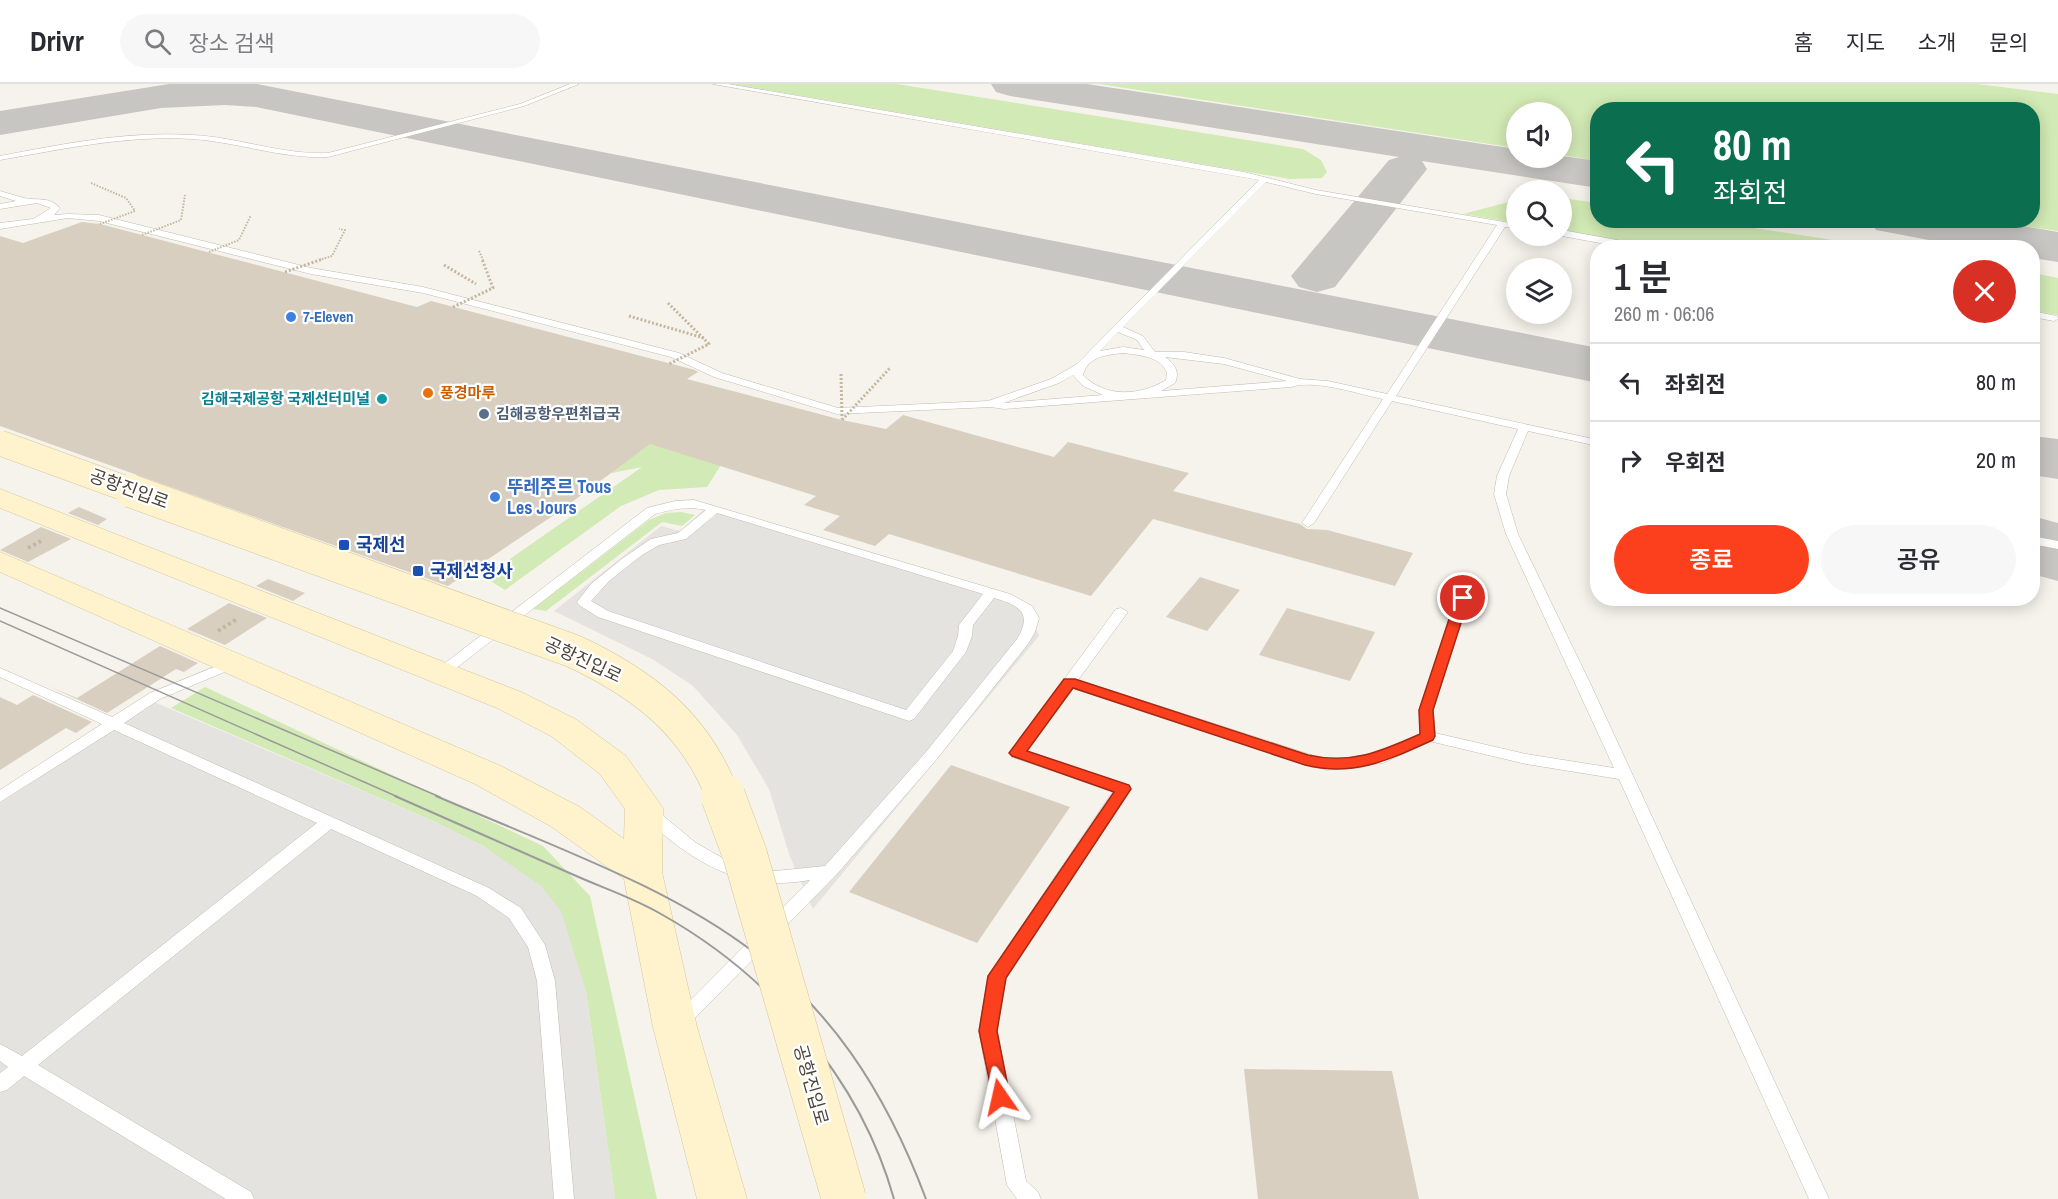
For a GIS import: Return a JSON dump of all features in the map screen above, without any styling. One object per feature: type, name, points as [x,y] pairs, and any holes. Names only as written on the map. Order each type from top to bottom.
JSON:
[{"type":"main road","name":"공항진입로","points":[[0,443],[573,651],[609,669],[652,697],[688,732],[719,786],[745,855],[844,1199]]},
{"type":"main road","points":[[0,498],[509,700],[564,728],[613,765],[644,808],[642,872],[675,1027],[722,1199]]},
{"type":"main road","points":[[0,561],[226,647],[488,775],[566,817],[642,872]]},
{"type":"lane","points":[[0,158],[107,140],[166,136],[224,140],[303,155],[328,156],[513,108],[576,84]]},
{"type":"lane","points":[[716,84],[1244,174],[1263,181],[1506,224]]},
{"type":"lane","points":[[1263,181],[1082,364],[1078,375],[1092,388],[1121,395],[1291,384],[1296,381]]},
{"type":"lane","points":[[0,193],[27,202]]},
{"type":"lane","points":[[0,207],[27,202],[48,202],[68,216]]},
{"type":"lane","points":[[37,220],[47,216],[56,208]]},
{"type":"lane","points":[[0,231],[37,220],[68,216],[99,218],[320,273],[423,290],[675,355],[718,375],[837,411],[991,404],[1004,406],[1151,392],[1171,381],[1173,374],[1171,367],[1152,355],[1140,338],[1118,328]]},
{"type":"lane","points":[[0,226],[25,223]]},
{"type":"lane","points":[[1308,523],[1503,223]]},
{"type":"lane","points":[[1572,235],[1600,240]]},
{"type":"lane","points":[[2040,315],[2054,318]]},
{"type":"lane","points":[[991,404],[998,399],[1024,393],[1055,381],[1082,364],[1108,352],[1138,352],[1192,357],[1292,378],[1296,381],[1328,384],[1590,441]]},
{"type":"lane","points":[[1524,427],[1503,476],[1500,494],[1502,507],[1512,534],[1625,774],[1819,1199]]},
{"type":"lane","points":[[441,673],[651,511],[685,504],[714,509],[991,593],[1024,606],[1033,616],[1034,625],[931,756],[831,870],[675,1027]]},
{"type":"lane","points":[[714,509],[684,535],[673,540],[655,543],[617,570],[590,591],[584,602],[603,614],[909,716],[960,652],[966,625],[991,593]]},
{"type":"lane","points":[[2040,542],[2058,545]]},
{"type":"lane","points":[[1428,736],[1426,710],[1463,598]]},
{"type":"lane","points":[[1031,1199],[1017,1185],[988,1031],[997,976],[1123,789],[1017,753],[1121,612]]},
{"type":"lane","points":[[0,797],[112,723],[173,687],[226,647]]},
{"type":"lane","points":[[0,672],[483,892],[515,913],[536,945],[546,981],[564,1199]]},
{"type":"lane","points":[[1070,682],[1327,765],[1378,759],[1428,736],[1476,750],[1566,768],[1625,774]]},
{"type":"lane","points":[[644,808],[680,842],[704,859],[734,871],[774,879],[801,877],[831,870]]},
{"type":"lane","points":[[0,1084],[329,822]]},
{"type":"lane","points":[[0,1052],[244,1199]]},
{"type":"path","points":[[92,183],[126,198],[135,211],[100,224]]},
{"type":"path","points":[[142,235],[181,220],[185,195]]},
{"type":"path","points":[[209,252],[239,240],[251,214]]},
{"type":"path","points":[[285,272],[332,256],[345,230],[339,229]]},
{"type":"path","points":[[453,307],[493,288],[479,251]]},
{"type":"path","points":[[444,265],[487,291]]},
{"type":"path","points":[[668,303],[709,344],[669,364]]},
{"type":"path","points":[[628,315],[704,338]]},
{"type":"path","points":[[841,374],[842,420],[890,368]]},
{"type":"path","points":[[226,647],[237,618]]},
{"type":"green space","points":[[731,84],[897,84],[1303,149],[1321,160],[1327,172],[1322,178],[1290,179]]},
{"type":"green space","points":[[1099,84],[1977,84],[2058,94],[2058,231],[2037,228],[2040,228],[2040,102],[1590,102],[1590,160],[1572,157],[1572,102],[1506,102],[1506,146]]},
{"type":"green space","points":[[1572,199],[1590,202],[1590,228],[1754,228],[1832,240],[1617,240],[1572,233]]},
{"type":"green space","points":[[1506,203],[1506,221],[1463,214]]},
{"type":"green space","points":[[2040,274],[2058,278],[2058,315],[2040,312]]},
{"type":"green space","points":[[645,442],[721,465],[707,487],[659,490],[621,506],[505,590],[484,577],[642,467],[612,473],[600,470]]},
{"type":"green space","points":[[681,512],[695,515],[682,526],[662,522],[546,611],[533,609],[649,520],[666,513]]},
{"type":"green space","points":[[205,687],[543,846],[590,896],[657,1199],[615,1199],[586,991],[485,847],[433,821],[171,708]]},
{"type":"shaded area","points":[[709,505],[862,549],[1025,602],[1039,636],[813,909],[790,857],[769,789],[737,735],[693,686],[652,659],[554,611],[661,526],[680,531]]},
{"type":"shaded area","points":[[154,702],[433,821],[485,847],[541,886],[561,911],[586,991],[615,1199],[0,1199],[0,803]]},
{"type":"building","name":"김해국제공항 국제선터미널","points":[[82,222],[100,224],[417,307],[431,301],[695,370],[698,372],[687,379],[842,420],[886,429],[903,415],[1054,457],[1068,442],[1189,473],[1173,491],[1300,524],[1307,529],[1327,530],[1413,553],[1395,586],[1153,519],[1091,596],[889,534],[875,546],[823,530],[840,516],[804,505],[816,496],[650,444],[560,511],[448,586],[0,426],[0,236],[23,243]]},
{"type":"building","points":[[79,507],[107,519],[98,525],[68,513]]},
{"type":"building","points":[[41,527],[71,539],[28,562],[0,550]]},
{"type":"building","points":[[1200,577],[1240,590],[1207,631],[1166,617]]},
{"type":"building","points":[[268,579],[305,593],[293,601],[256,586]]},
{"type":"building","points":[[229,603],[267,618],[225,645],[187,629]]},
{"type":"building","points":[[1287,608],[1375,632],[1350,681],[1259,655]]},
{"type":"building","points":[[160,646],[198,663],[184,672],[176,669],[107,713],[48,686],[77,698]]},
{"type":"building","points":[[33,695],[92,722],[76,733],[66,728],[0,770],[0,697],[17,705]]},
{"type":"building","points":[[951,765],[1070,807],[977,943],[849,892]]},
{"type":"building","points":[[1244,1069],[1392,1071],[1419,1199],[1258,1199]]},
{"type":"taxiway","points":[[198,84],[1590,364]]},
{"type":"taxiway","points":[[1010,84],[1590,174]]},
{"type":"taxiway","points":[[0,123],[161,97],[194,94],[254,96]]},
{"type":"taxiway","points":[[1317,276],[1405,169]]},
{"type":"taxiway","points":[[1942,228],[2015,240]]},
{"type":"taxiway","points":[[2040,244],[2058,247]]},
{"type":"taxiway","points":[[2040,456],[2058,459]]},
{"type":"taxiway","points":[[2040,544],[2058,559]]},
{"type":"tram line","points":[[0,608],[440,797]]},
{"type":"tram line","points":[[0,621],[398,797]]},
{"type":"tram line","points":[[395,796],[651,908],[701,939],[739,967],[774,999],[806,1034],[834,1072],[859,1112],[879,1155],[894,1199]]},
{"type":"tram line","points":[[436,796],[598,865],[669,899],[732,937],[790,983],[841,1039],[886,1110],[926,1199]]},
{"type":"place","name":"7-Eleven","points":[[291,317]]},
{"type":"place","name":"풍경마루","points":[[428,393]]},
{"type":"place","name":"김해국제공항 국제선터미널","points":[[382,399]]},
{"type":"place","name":"김해공항우편취급국","points":[[484,414]]},
{"type":"place","name":"뚜레주르 Tous Les Jours","points":[[495,497]]},
{"type":"place","name":"국제선","points":[[344,545]]},
{"type":"place","name":"국제선청사","points":[[418,571]]},
{"type":"route","points":[[1000,1097],[988,1031],[997,976],[1123,789],[1017,753],[1070,682],[1327,765],[1378,759],[1428,736],[1426,710],[1463,598]]}]
